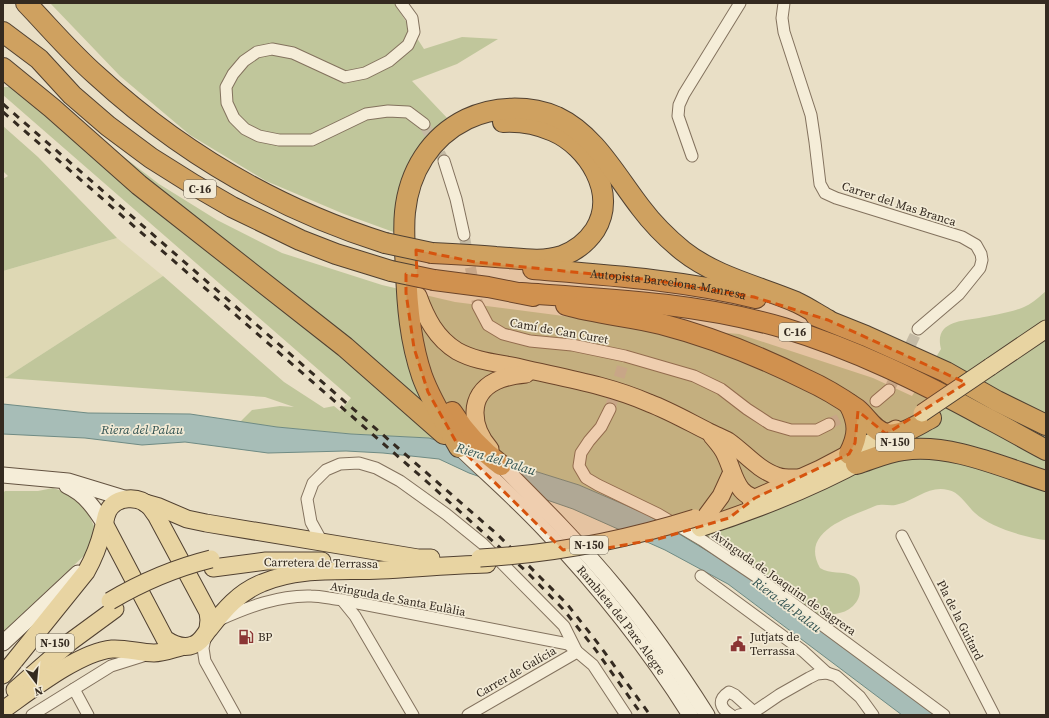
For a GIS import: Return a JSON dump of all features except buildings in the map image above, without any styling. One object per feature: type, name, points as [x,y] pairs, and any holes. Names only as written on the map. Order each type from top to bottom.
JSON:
[{"type":"highway","name":"C-16","points":[[26,3],[95,75],[165,133],[238,180],[272,198],[332,225],[385,243],[432,253]]},
{"type":"highway","points":[[3,20],[39,59]]},
{"type":"highway","name":"C-16","points":[[3,32],[39,59],[72,95],[108,126],[151,158],[232,207],[300,240],[336,254],[391,271],[434,280],[521,293],[652,303],[708,311],[783,328],[826,342],[875,362],[985,417],[1046,450]]},
{"type":"highway","points":[[3,57],[52,108]]},
{"type":"highway","points":[[3,68],[52,108],[139,186],[345,347],[459,447]]},
{"type":"highway","points":[[459,447],[436,396],[417,363],[409,323],[406,293],[404,231],[407,197],[414,174],[420,162],[434,143],[458,124],[479,114],[520,108],[557,117],[569,124],[578,130],[598,150],[650,219],[667,238],[685,253],[721,274],[797,303],[828,320]]},
{"type":"highway","points":[[432,253],[536,260],[553,258],[570,252],[589,238],[600,217],[603,201],[596,172],[584,155],[569,140],[553,131],[533,124],[514,122],[492,124],[473,130],[452,142],[434,162],[428,172],[420,192],[416,223],[418,296],[424,342],[433,376],[436,396],[478,446],[499,474]]},
{"type":"highway","name":"Autopista Barcelona-Manresa","points":[[432,253],[475,262],[530,269],[592,273],[701,286],[754,297],[790,307],[828,320],[946,372],[997,401],[1046,425]]},
{"type":"highway","points":[[521,293],[583,310],[660,324],[705,337],[764,359],[834,393],[858,410],[878,430],[886,434],[899,433],[927,415]]},
{"type":"highway","points":[[849,404],[857,424],[852,459],[894,451],[920,448],[937,449],[955,452],[979,459],[1046,481]]},
{"type":"main road","points":[[418,296],[426,316],[436,333],[443,341],[473,358],[602,386],[634,396],[675,414],[727,441],[766,471],[800,485]]},
{"type":"main road","name":"N-150","points":[[994,370],[1046,329]]},
{"type":"main road","name":"N-150","points":[[440,566],[573,548],[701,520],[729,518],[906,435],[927,415],[994,370],[1046,339]]},
{"type":"main road","points":[[499,474],[477,430],[475,414],[477,401],[487,387],[495,381],[528,373],[546,374]]},
{"type":"main road","points":[[710,433],[724,451],[739,487],[745,494],[755,498],[767,499],[800,485]]},
{"type":"main road","name":"N-150","points":[[852,459],[886,434]]},
{"type":"main road","name":"Rambleta del Pare Alegre","points":[[459,447],[530,494],[574,540],[625,599],[664,650],[707,715]]},
{"type":"main road","points":[[729,518],[747,506],[755,498],[760,486],[760,478],[754,463]]},
{"type":"main road","points":[[701,520],[721,496],[732,472]]},
{"type":"main road","name":"Rambleta del Pare Alegre","points":[[499,474],[543,528],[609,601],[636,635],[690,715]]},
{"type":"main road","points":[[3,475],[68,481],[127,499],[140,500],[187,519],[206,523],[418,558]]},
{"type":"main road","points":[[49,479],[78,491],[90,503],[105,525],[165,638],[171,643],[181,647]]},
{"type":"main road","name":"N-150","points":[[701,520],[755,498]]},
{"type":"main road","points":[[3,675],[86,572],[94,557],[105,525],[107,513],[111,507],[119,501],[127,499]]},
{"type":"main road","points":[[145,503],[156,515],[208,612],[210,628]]},
{"type":"main road","name":"Carretera de Terrassa","points":[[212,564],[241,554],[261,552],[303,552],[418,558]]},
{"type":"main road","points":[[3,643],[94,557]]},
{"type":"main road","name":"N-150","points":[[418,558],[484,561]]},
{"type":"main road","name":"Carretera de Terrassa","points":[[3,690],[67,633],[113,605],[151,579],[178,569],[212,564],[285,560],[440,566]]},
{"type":"main road","points":[[3,710],[62,669],[90,655],[111,649],[156,653],[193,645],[201,640],[237,597],[262,582],[286,575],[314,571],[382,570],[440,566]]},
{"type":"main road","name":"Carretera de Terrassa","points":[[3,701],[113,605]]},
{"type":"street","points":[[401,3],[412,18],[414,32],[408,45],[389,61],[365,73],[345,77],[292,53],[272,49],[257,52],[244,61],[233,74],[226,87],[227,103],[234,118],[245,129],[259,136],[279,140],[312,140],[366,114],[388,111],[408,112],[424,124]]},
{"type":"street","points":[[692,156],[678,116],[679,105],[684,94],[740,3]]},
{"type":"street","name":"Carrer del Mas Branca","points":[[784,3],[782,18],[784,32],[811,115],[816,142],[820,184],[825,193],[836,198],[962,237],[976,244],[981,254],[982,260],[980,268],[973,278],[959,294],[918,329]]},
{"type":"street","points":[[444,161],[456,199],[464,235]]},
{"type":"street","name":"Camí de Can Curet","points":[[478,306],[488,325],[503,334],[530,341],[572,345],[694,376],[721,389],[770,424],[790,430],[817,430],[829,424]]},
{"type":"street","points":[[876,401],[890,390]]},
{"type":"street","name":"Avinguda de Joaquim de Sagrera","points":[[610,409],[601,427],[581,453],[580,466],[586,478],[658,514],[708,544],[757,577],[944,715]]},
{"type":"street","points":[[322,542],[311,522],[307,499],[313,483],[326,470],[340,464],[359,463],[376,468],[400,481],[446,514],[483,544],[564,626],[577,652],[593,665],[626,715]]},
{"type":"street","name":"Pla de la Guitard","points":[[902,536],[994,715]]},
{"type":"street","points":[[701,576],[803,650],[827,673]]},
{"type":"street","name":"Avinguda de Santa Eulàlia","points":[[210,628],[246,608],[277,599],[311,596],[342,600],[568,644],[577,652]]},
{"type":"street","points":[[342,600],[355,616],[413,715]]},
{"type":"street","points":[[210,628],[203,648],[205,661],[234,715]]},
{"type":"street","name":"Carrer de Galícia","points":[[468,715],[577,652]]},
{"type":"street","points":[[32,715],[111,666],[156,653]]},
{"type":"street","points":[[739,715],[755,714],[779,695],[817,674],[827,673],[836,676],[860,697],[874,715]]},
{"type":"street","points":[[74,689],[88,715]]},
{"type":"street","points":[[731,715],[722,707],[721,700],[724,695],[729,692],[735,695],[755,714]]},
{"type":"highlighted area","points":[[416,250],[475,262],[653,280],[754,297],[828,320],[966,383],[886,434],[858,411],[855,443],[849,454],[755,498],[729,518],[658,539],[585,552],[580,547],[563,550],[459,447],[428,392],[414,348],[406,293],[406,274],[417,276]]},
{"type":"shaded area","points":[[117,238],[163,276],[3,378],[3,271]]},
{"type":"green space","points":[[50,3],[394,3],[424,49],[462,37],[498,39],[457,64],[412,81],[449,120],[399,234],[344,214],[266,181],[190,135],[120,76]]},
{"type":"green space","points":[[3,87],[10,87],[72,115],[159,184],[217,220],[282,253],[382,285],[455,302],[625,324],[739,334],[873,378],[912,396],[941,349],[941,333],[950,324],[1022,308],[1046,291],[1046,540],[1009,531],[990,523],[975,513],[956,493],[948,490],[941,489],[929,491],[896,505],[875,506],[830,527],[816,544],[815,555],[820,568],[828,571],[849,574],[855,577],[859,583],[860,592],[856,602],[849,609],[841,613],[818,617],[809,621],[646,514],[579,485],[429,438],[351,434],[240,422],[252,410],[280,406],[294,407],[265,397],[5,378],[163,276],[284,382],[324,408],[334,406],[340,411],[351,398],[3,95]]},
{"type":"green space","points":[[3,126],[38,157],[117,238],[3,271],[3,179],[8,176],[3,171]]},
{"type":"green space","points":[[53,488],[74,495],[84,505],[94,526],[89,551],[3,632],[3,493],[5,491],[38,491]]},
{"type":"water","name":"Riera del Palau","points":[[3,404],[88,413],[190,414],[277,427],[351,434],[429,438],[579,485],[646,514],[729,564],[936,715],[902,715],[728,584],[665,550],[573,509],[469,473],[439,459],[346,451],[268,453],[185,442],[142,445],[85,438],[3,434]]},
{"type":"tunnel","points":[[424,124],[444,161]]},
{"type":"tunnel","points":[[464,235],[478,306]]},
{"type":"tunnel","points":[[889,390],[918,329]]},
{"type":"tunnel","points":[[610,409],[624,361]]},
{"type":"tunnel","points":[[829,424],[876,401]]},
{"type":"railway","points":[[3,104],[498,535],[567,604],[600,646],[650,715]]},
{"type":"railway","points":[[3,112],[425,480],[528,573],[563,609],[595,649],[642,715]]},
{"type":"place","name":"BP","points":[[246,637]]},
{"type":"place","name":"Jutjats de Terrassa","points":[[738,644]]}]
